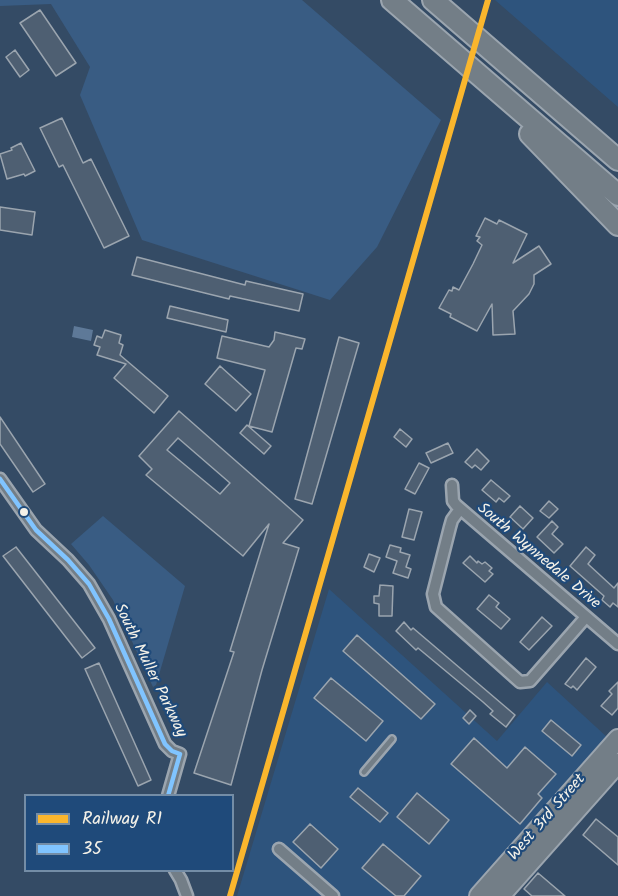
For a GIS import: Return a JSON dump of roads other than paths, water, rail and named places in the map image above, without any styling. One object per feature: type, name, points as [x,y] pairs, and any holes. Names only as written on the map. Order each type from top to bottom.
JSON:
[{"type":"highway","points":[[392,0],[618,195]]},
{"type":"highway","points":[[435,0],[502,46],[618,143]]},
{"type":"highway","points":[[435,0],[618,160]]},
{"type":"highway","points":[[486,81],[513,117],[618,225]]},
{"type":"main road","name":"West 3rd Street","points":[[495,893],[614,764],[618,739]]},
{"type":"street","name":"South Muller Parkway","points":[[0,479],[36,531],[79,572],[98,599],[165,744],[172,751],[180,754],[168,794]]},
{"type":"street","name":"South Wynnedale Drive","points":[[452,485],[453,501],[460,509],[618,644]]},
{"type":"street","points":[[460,509],[452,520],[433,594],[436,608],[520,682],[530,681],[586,617]]},
{"type":"street","points":[[279,849],[333,896]]},
{"type":"street","points":[[176,872],[187,896]]},
{"type":"lane","points":[[364,772],[392,739]]},
{"type":"rail line","name":"R1","points":[[230,896],[488,0]]}]
